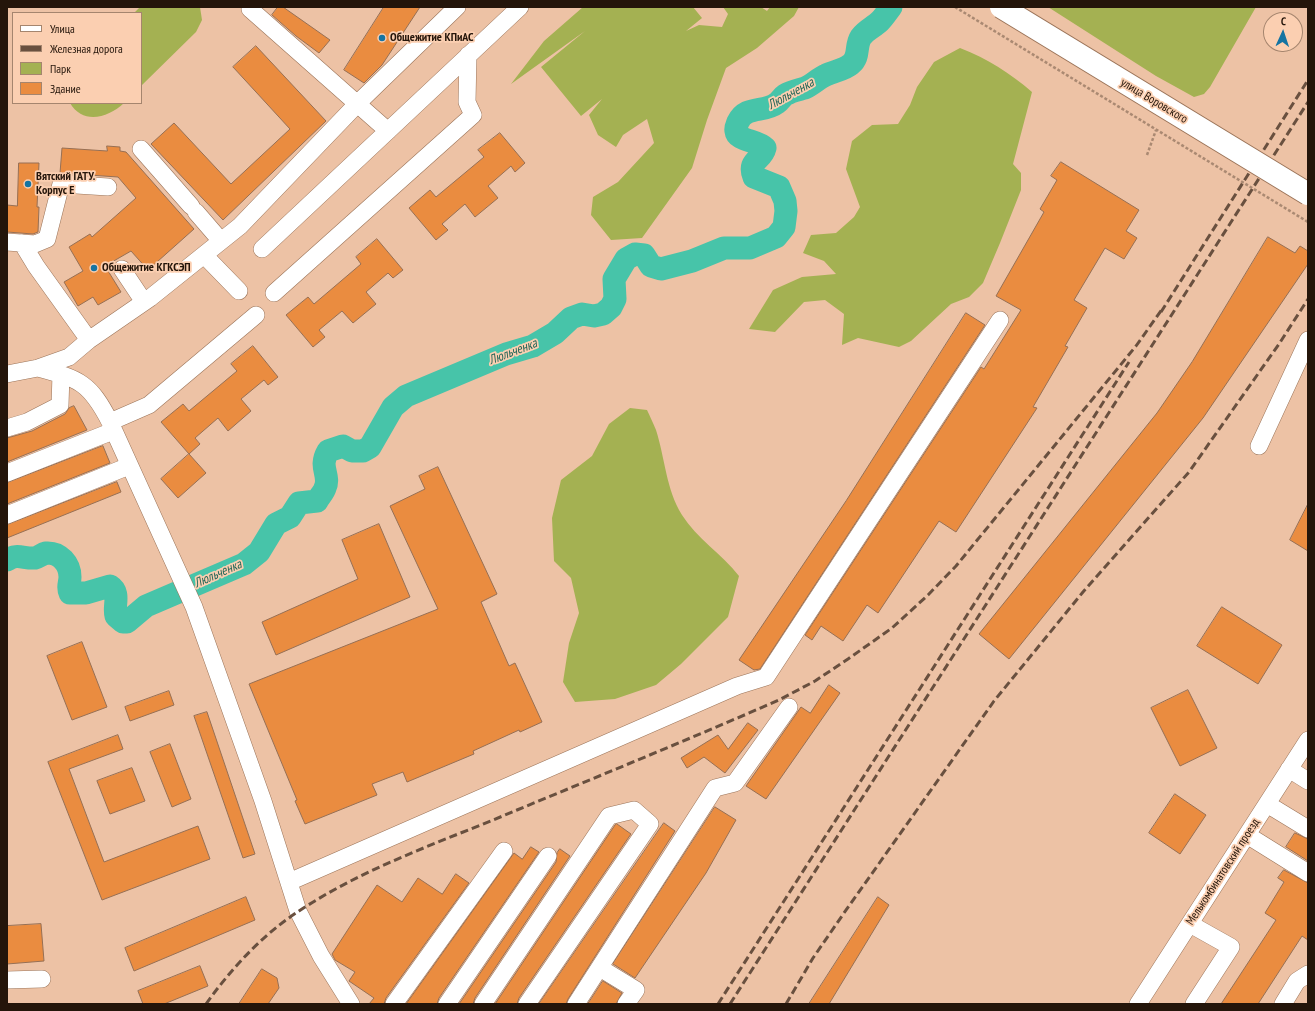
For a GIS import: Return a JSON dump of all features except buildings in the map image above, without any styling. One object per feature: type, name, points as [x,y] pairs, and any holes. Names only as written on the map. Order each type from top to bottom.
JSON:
[{"type":"main road","name":"улица Воровского","points":[[1001,7],[1308,194]]},
{"type":"street","points":[[7,374],[38,368],[69,357],[89,340],[144,302],[240,226],[358,104],[457,7]]},
{"type":"street","points":[[262,249],[520,7]]},
{"type":"street","points":[[250,9],[388,131]]},
{"type":"street","points":[[274,293],[473,115],[467,102],[468,55]]},
{"type":"street","points":[[141,149],[221,241]]},
{"type":"street","points":[[15,243],[35,244],[47,240],[61,184],[108,187]]},
{"type":"street","points":[[15,243],[36,266],[89,340]]},
{"type":"street","points":[[204,255],[239,291]]},
{"type":"street","points":[[122,269],[144,302]]},
{"type":"street","points":[[7,473],[111,427],[149,405],[256,315]]},
{"type":"street","points":[[289,882],[737,686],[766,677],[1000,320]]},
{"type":"street","points":[[1259,446],[1308,340]]},
{"type":"street","points":[[38,368],[74,378],[99,400],[194,606],[263,801],[298,911],[322,956],[351,1004]]},
{"type":"street","points":[[7,428],[27,422],[60,405],[61,374]]},
{"type":"street","points":[[7,515],[129,466]]},
{"type":"street","points":[[576,1004],[715,788],[735,783],[790,707]]},
{"type":"street","name":"Мелькомбинатовский проезд","points":[[1138,1004],[1308,740]]},
{"type":"street","points":[[1289,769],[1308,781]]},
{"type":"street","points":[[1267,804],[1308,829]]},
{"type":"street","points":[[483,1004],[609,816],[634,810],[650,824],[527,1004]]},
{"type":"street","points":[[1247,835],[1308,873]]},
{"type":"street","points":[[394,1004],[504,851]]},
{"type":"street","points":[[447,1004],[548,856]]},
{"type":"street","points":[[1190,924],[1231,947],[1194,1004]]},
{"type":"street","points":[[600,968],[636,990],[626,1004]]},
{"type":"street","points":[[1283,1004],[1297,981],[1308,974]]},
{"type":"street","points":[[7,980],[42,979]]},
{"type":"path","points":[[956,7],[1308,222]]},
{"type":"path","points":[[1147,155],[1156,130]]},
{"type":"green space","points":[[140,7],[200,7],[202,20],[196,32],[142,85],[142,12],[135,12]]},
{"type":"green space","points":[[583,7],[693,7],[702,18],[686,31],[699,25],[722,27],[728,14],[723,7],[761,7],[767,11],[770,7],[799,7],[794,16],[757,48],[726,68],[707,120],[692,168],[642,238],[611,240],[591,215],[593,197],[618,182],[654,143],[647,119],[623,135],[616,147],[598,135],[589,115],[602,99],[581,116],[541,67],[585,31],[511,84],[544,41]]},
{"type":"green space","points":[[1048,7],[1256,7],[1210,87],[1204,94],[1194,97],[1156,76]]},
{"type":"green space","points":[[960,48],[998,67],[1032,92],[1013,164],[1021,173],[1021,190],[983,283],[969,297],[951,304],[911,341],[899,347],[858,338],[842,345],[844,314],[825,300],[804,302],[775,332],[749,329],[773,290],[802,277],[836,274],[824,261],[803,253],[811,235],[836,233],[854,217],[860,207],[846,169],[852,141],[872,125],[898,124],[910,105],[917,87],[934,62]]},
{"type":"green space","points":[[71,104],[123,104],[111,112],[96,117],[89,117],[75,110]]},
{"type":"green space","points":[[630,408],[647,410],[648,412],[656,430],[672,495],[682,515],[695,532],[739,576],[728,617],[681,664],[656,685],[615,699],[575,702],[563,682],[569,643],[579,613],[571,578],[554,561],[552,518],[561,480],[592,456],[609,424]]},
{"type":"waterway","name":"Люльченка","points":[[7,560],[14,557],[35,558],[46,553],[56,554],[66,563],[70,572],[70,593],[86,593],[110,586],[115,592],[116,596],[116,616],[123,622],[127,622],[146,606],[244,564],[259,552],[276,524],[290,517],[299,503],[317,501],[324,491],[327,479],[324,462],[328,451],[343,446],[352,451],[363,451],[370,447],[393,407],[406,396],[506,354],[533,346],[555,333],[571,318],[582,314],[594,316],[603,314],[611,307],[615,299],[614,279],[626,259],[635,254],[644,255],[651,266],[661,269],[692,261],[724,248],[750,248],[776,237],[784,227],[786,211],[785,201],[779,187],[754,177],[752,167],[761,156],[765,148],[757,143],[740,137],[736,131],[738,122],[746,113],[772,106],[787,94],[805,88],[823,76],[845,68],[851,64],[856,58],[858,44],[861,37],[865,32],[880,21],[891,7]]},
{"type":"railway","points":[[1161,312],[1308,80]]},
{"type":"railway","points":[[730,1004],[1308,102]]},
{"type":"railway","points":[[786,1004],[813,958],[994,701],[1083,592],[1189,472],[1279,344],[1308,299]]},
{"type":"railway","points":[[206,1004],[248,953],[285,920],[324,895],[405,856],[648,756],[779,700],[815,681],[892,628],[928,595],[956,566],[1136,346],[1163,308]]},
{"type":"railway","points":[[718,1004],[1129,362]]},
{"type":"place","name":"Общежитие КПиАС","points":[[382,38]]},
{"type":"place","name":"Вятский ГАТУ. Корпус Е","points":[[28,184]]},
{"type":"place","name":"Общежитие КГКСЭП","points":[[94,268]]}]
